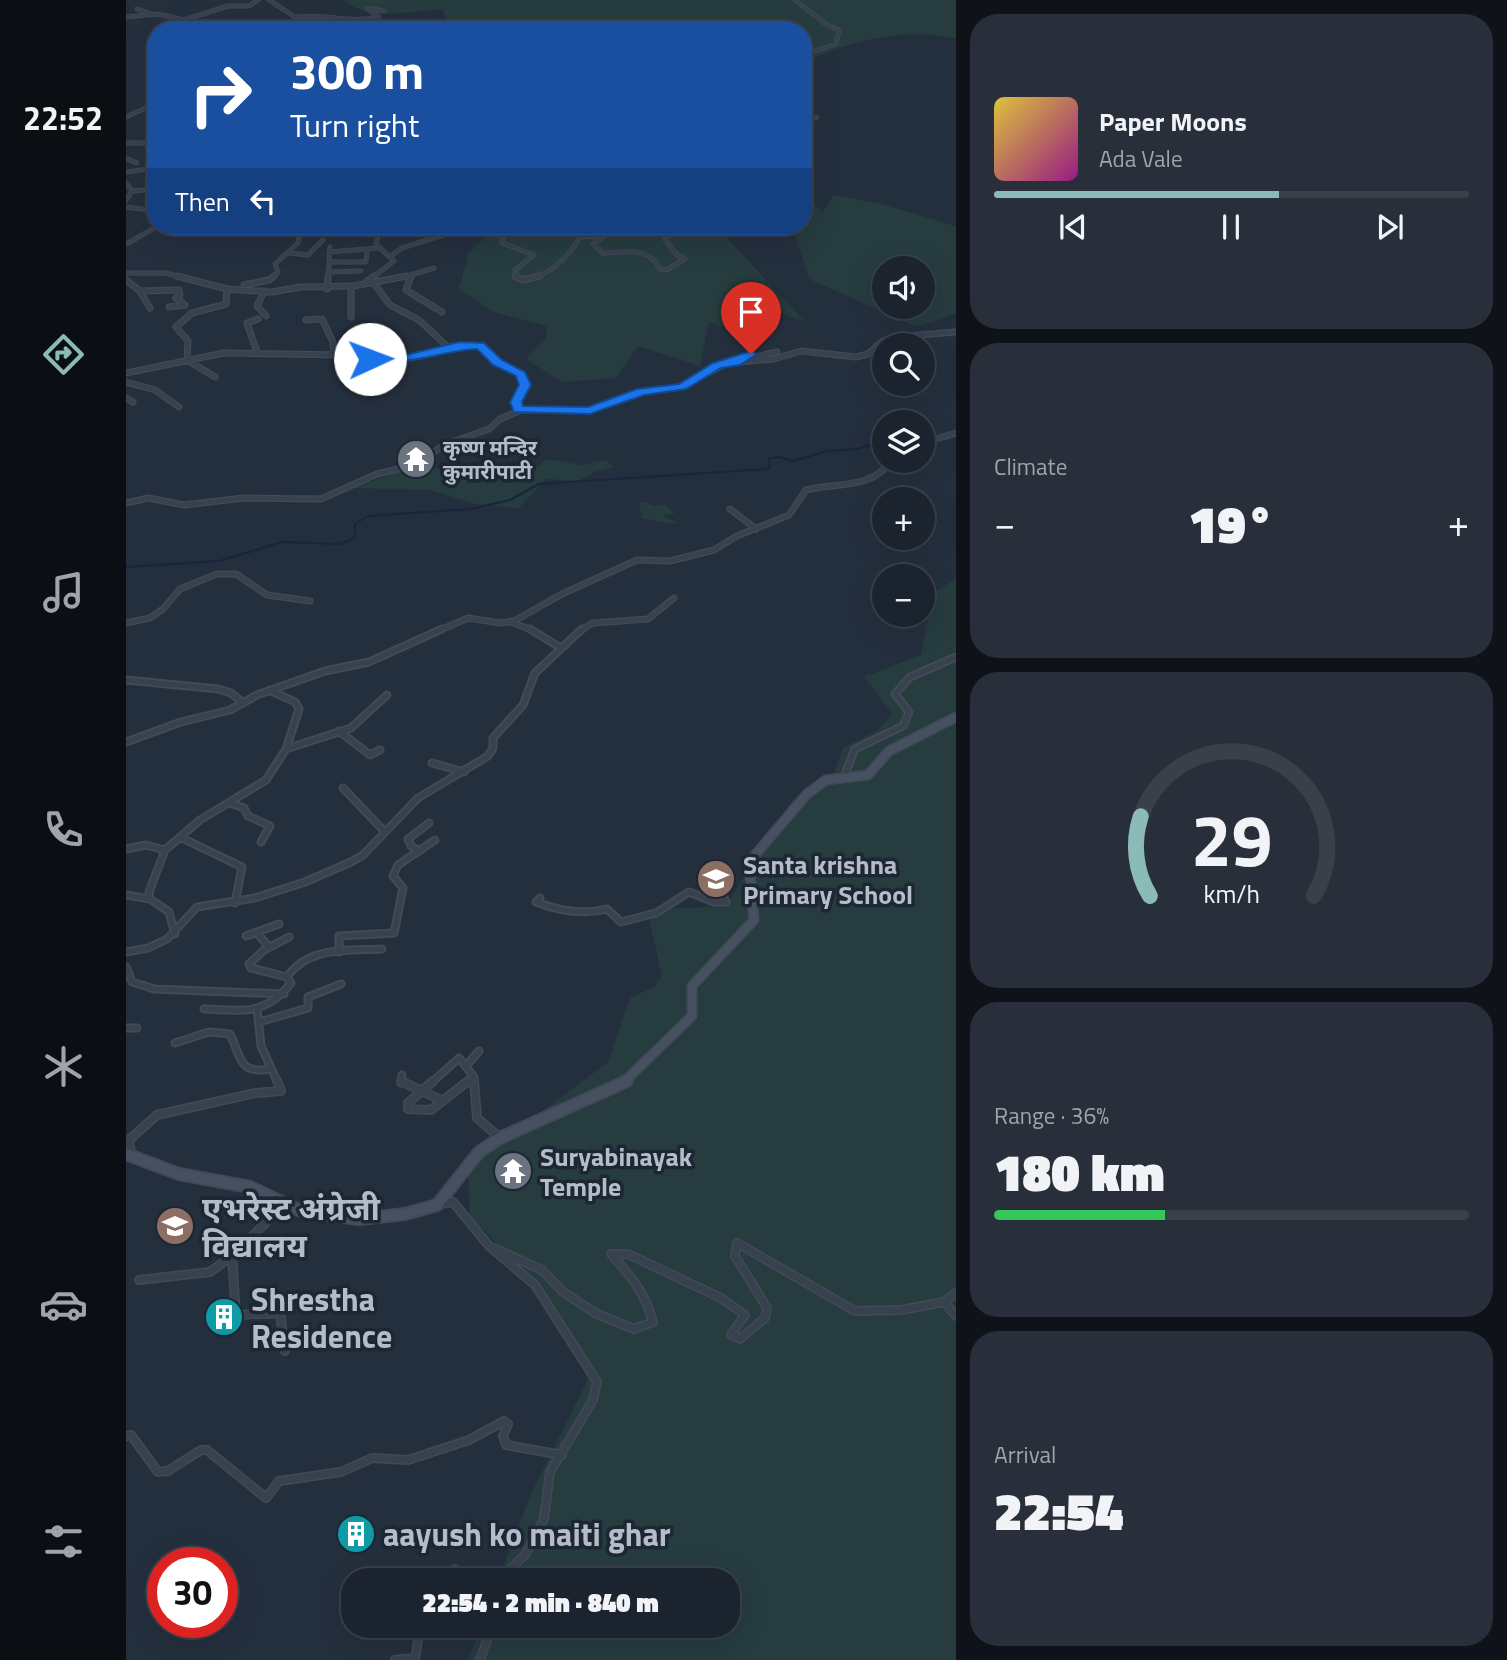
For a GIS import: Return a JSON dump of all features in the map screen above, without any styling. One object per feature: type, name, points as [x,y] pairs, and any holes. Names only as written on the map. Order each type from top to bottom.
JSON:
[{"type":"main road","points":[[128,1154],[179,1174],[250,1186],[301,1212],[359,1219],[405,1214],[437,1205],[479,1152],[500,1139],[628,1081],[692,1016],[692,986],[754,920],[749,862],[807,794],[826,780],[868,775],[889,751],[956,717]]},
{"type":"street","points":[[137,9],[188,19],[228,6],[248,6],[258,0]]},
{"type":"street","points":[[269,0],[302,21]]},
{"type":"street","points":[[796,0],[827,25],[839,30],[836,44],[812,52]]},
{"type":"street","points":[[359,21],[379,17],[367,8],[384,11]]},
{"type":"street","points":[[313,10],[320,13],[317,15]]},
{"type":"street","points":[[126,17],[152,14]]},
{"type":"street","points":[[298,17],[317,15],[349,21]]},
{"type":"street","points":[[126,117],[147,107]]},
{"type":"street","points":[[812,119],[817,117]]},
{"type":"street","points":[[126,143],[147,143]]},
{"type":"street","points":[[126,158],[137,163]]},
{"type":"street","points":[[126,172],[147,169]]},
{"type":"street","points":[[126,183],[132,191]]},
{"type":"street","points":[[126,200],[132,191],[147,189]]},
{"type":"street","points":[[126,207],[147,210]]},
{"type":"street","points":[[126,244],[147,232]]},
{"type":"street","points":[[126,273],[166,273],[227,289],[234,288],[273,278],[278,272],[276,263],[298,243],[299,235]]},
{"type":"street","points":[[377,235],[379,248]]},
{"type":"street","points":[[391,256],[402,248],[443,235]]},
{"type":"street","points":[[503,236],[502,243],[510,248],[534,255],[515,270],[515,276],[523,280],[537,277],[555,267],[562,256],[578,245],[575,241],[580,237],[593,235]]},
{"type":"street","points":[[602,235],[605,236],[593,244],[602,253],[646,253],[653,256],[660,269],[666,271],[685,259],[676,254],[664,238],[672,235]]},
{"type":"street","points":[[289,253],[308,255],[323,240]]},
{"type":"street","points":[[234,288],[264,291],[327,289],[351,287],[372,280],[394,261],[379,248],[330,249],[327,289]]},
{"type":"street","points":[[329,262],[366,262],[367,249]]},
{"type":"street","points":[[372,280],[411,275],[434,268]]},
{"type":"street","points":[[329,272],[361,271]]},
{"type":"street","points":[[411,275],[406,290],[442,312]]},
{"type":"street","points":[[126,280],[140,290],[150,308]]},
{"type":"street","points":[[372,280],[390,304],[419,320],[449,348]]},
{"type":"street","points":[[351,287],[351,317]]},
{"type":"street","points":[[187,360],[192,347],[190,340],[176,325],[192,313],[226,304],[227,289]]},
{"type":"street","points":[[140,290],[178,290],[180,295],[176,298],[185,305],[169,307]]},
{"type":"street","points":[[264,291],[257,306],[263,308],[261,312],[266,316]]},
{"type":"street","points":[[257,352],[247,323],[258,319]]},
{"type":"street","points":[[306,320],[322,319],[333,342],[334,355]]},
{"type":"street","points":[[126,503],[156,498],[184,505],[244,498],[321,499],[377,474],[415,466],[437,448],[489,429],[500,419],[521,410],[562,412],[596,409],[642,392],[682,387],[718,366],[736,362],[774,359],[801,351],[856,358],[868,354],[891,338],[956,332]]},
{"type":"street","points":[[388,339],[394,358]]},
{"type":"street","points":[[126,373],[224,353],[334,355],[370,359],[412,357],[449,348],[480,346],[498,363],[519,372],[525,385],[516,405],[521,410]]},
{"type":"street","points":[[736,362],[751,354],[764,356],[778,352]]},
{"type":"street","points":[[187,360],[215,377]]},
{"type":"street","points":[[126,382],[149,386],[169,396],[179,407]]},
{"type":"street","points":[[126,398],[133,402],[126,404]]},
{"type":"street","points":[[935,439],[956,433]]},
{"type":"street","points":[[510,622],[627,564],[643,559],[670,561],[701,555],[789,515],[806,490],[873,479],[884,473]]},
{"type":"street","points":[[730,509],[756,529]]},
{"type":"street","points":[[126,623],[150,618],[163,609],[180,589],[217,574],[236,574],[249,580],[255,588],[267,595],[310,601]]},
{"type":"street","points":[[127,953],[145,949],[175,934],[185,926],[197,907],[235,903],[304,882],[363,855],[418,798],[488,756],[493,748],[493,738],[523,705],[534,673],[561,648],[593,623],[648,619],[674,598]]},
{"type":"street","points":[[126,742],[243,703],[269,690],[333,669],[369,662],[468,618],[510,622],[540,633],[561,648]]},
{"type":"street","points":[[844,777],[855,748],[903,726],[909,712],[895,694],[910,677],[956,657]]},
{"type":"street","points":[[126,680],[218,689],[231,693],[243,703]]},
{"type":"street","points":[[150,900],[148,892],[151,881],[163,864],[165,850],[213,811],[252,791],[275,771],[286,749],[299,709],[295,702],[269,690]]},
{"type":"street","points":[[286,749],[351,728],[387,695]]},
{"type":"street","points":[[339,731],[370,755],[380,750]]},
{"type":"street","points":[[432,763],[464,772]]},
{"type":"street","points":[[343,789],[384,831]]},
{"type":"street","points":[[230,803],[244,808],[248,816],[271,826],[261,842]]},
{"type":"street","points":[[419,850],[411,846],[408,839],[429,824]]},
{"type":"street","points":[[180,837],[242,867],[235,903]]},
{"type":"street","points":[[339,952],[339,936],[394,933],[403,886],[393,876],[398,865],[435,839]]},
{"type":"street","points":[[126,849],[146,845],[165,850]]},
{"type":"street","points":[[540,898],[536,902],[553,910],[597,912],[607,909],[621,922],[643,917],[643,914],[659,914],[689,892],[714,902],[726,902],[722,892]]},
{"type":"street","points":[[126,895],[166,905],[174,916],[175,934]]},
{"type":"street","points":[[246,936],[279,923]]},
{"type":"street","points":[[256,932],[269,947]]},
{"type":"street","points":[[204,1009],[257,1009],[275,1004],[291,984],[287,977],[249,967],[252,960],[269,947],[289,937]]},
{"type":"street","points":[[287,977],[288,972],[316,954],[382,949]]},
{"type":"street","points":[[126,967],[132,982],[154,989],[284,994]]},
{"type":"street","points":[[259,1022],[308,1008],[308,997],[341,984]]},
{"type":"street","points":[[128,1154],[129,1140],[157,1115],[204,1107],[256,1093],[281,1091],[261,1046],[257,1009]]},
{"type":"street","points":[[126,1028],[137,1028]]},
{"type":"street","points":[[175,1043],[220,1031],[230,1034],[246,1068],[253,1072],[271,1069]]},
{"type":"street","points":[[466,1066],[479,1051]]},
{"type":"street","points":[[474,1077],[431,1110],[408,1110],[408,1103],[459,1058],[474,1077],[477,1118],[500,1139]]},
{"type":"street","points":[[402,1075],[401,1083],[443,1101]]},
{"type":"street","points":[[437,1205],[453,1202],[489,1246],[535,1284],[597,1382],[593,1400],[550,1472],[544,1519],[525,1555],[511,1568]]},
{"type":"street","points":[[139,1280],[210,1272],[232,1256],[284,1204]]},
{"type":"street","points":[[489,1246],[542,1270],[563,1292],[597,1314],[634,1329],[653,1322],[651,1307],[642,1289],[611,1254],[628,1254],[721,1298],[745,1315],[731,1335],[740,1339],[765,1318],[767,1308],[734,1256],[737,1243],[855,1311],[901,1310],[944,1302],[956,1293]]},
{"type":"street","points":[[232,1256],[236,1315],[280,1313],[285,1351]]},
{"type":"street","points":[[944,1302],[956,1316]]},
{"type":"street","points":[[126,1436],[131,1435],[158,1472],[168,1471],[201,1450],[207,1450],[267,1498],[279,1481],[341,1472],[372,1458],[408,1460],[469,1440],[505,1421],[508,1424],[503,1436],[506,1445],[562,1455]]},
{"type":"street","points":[[395,1660],[415,1659],[418,1638]]},
{"type":"street","points":[[480,1660],[488,1638]]},
{"type":"green space","points":[[344,0],[956,0],[956,39],[937,35],[898,35],[858,43],[812,60],[812,21],[447,21],[442,9],[390,14],[354,7]]},
{"type":"green space","points":[[834,195],[881,204],[956,226],[956,313],[917,327],[899,319],[935,319],[935,256],[872,256],[872,307],[809,279],[796,235],[812,235],[812,202],[823,212]]},
{"type":"green space","points":[[487,235],[730,235],[729,240],[804,321],[758,305],[756,339],[709,322],[700,366],[638,346],[616,378],[562,382],[526,359],[546,339],[547,326],[493,312],[459,289],[468,254]]},
{"type":"green space","points":[[547,459],[582,465],[605,460],[614,467],[594,472],[578,481],[546,479],[519,508],[476,504],[430,490],[352,488],[407,469],[456,469],[496,474],[512,472],[516,465],[537,467]]},
{"type":"green space","points":[[645,502],[654,506],[664,504],[675,513],[665,515],[665,518],[678,522],[671,524],[642,518],[639,503]]},
{"type":"green space","points":[[956,578],[956,1660],[468,1660],[476,1638],[740,1638],[740,1568],[503,1568],[530,1496],[592,1371],[553,1303],[470,1216],[468,1167],[608,1062],[630,998],[654,987],[662,976],[647,910],[726,906],[793,799],[830,783],[843,748],[878,730],[892,714],[864,677],[921,655],[926,627],[935,627],[935,593]]},
{"type":"waterway","points":[[126,567],[219,561],[282,542],[339,544],[355,538],[355,524],[368,516],[471,509],[510,500],[539,484],[767,469],[770,468],[769,459],[778,457],[794,461],[827,451],[857,449],[872,445]]},
{"type":"place","name":"कृष्ण मन्दिर कुमारीपाटी","points":[[416,459]]},
{"type":"place","name":"Santa krishna Primary School","points":[[716,879]]},
{"type":"place","name":"Suryabinayak Temple","points":[[513,1171]]},
{"type":"place","name":"एभरेस्ट अंग्रेजी विद्यालय","points":[[175,1226]]},
{"type":"place","name":"Shrestha Residence","points":[[224,1317]]},
{"type":"place","name":"aayush ko maiti ghar","points":[[356,1534]]},
{"type":"route","points":[[370,359],[410,358],[459,346],[480,346],[487,350],[495,361],[521,374],[525,385],[517,398],[516,405],[519,409],[562,412],[590,410],[622,401],[637,393],[682,387],[718,366],[736,362],[751,354]]}]
